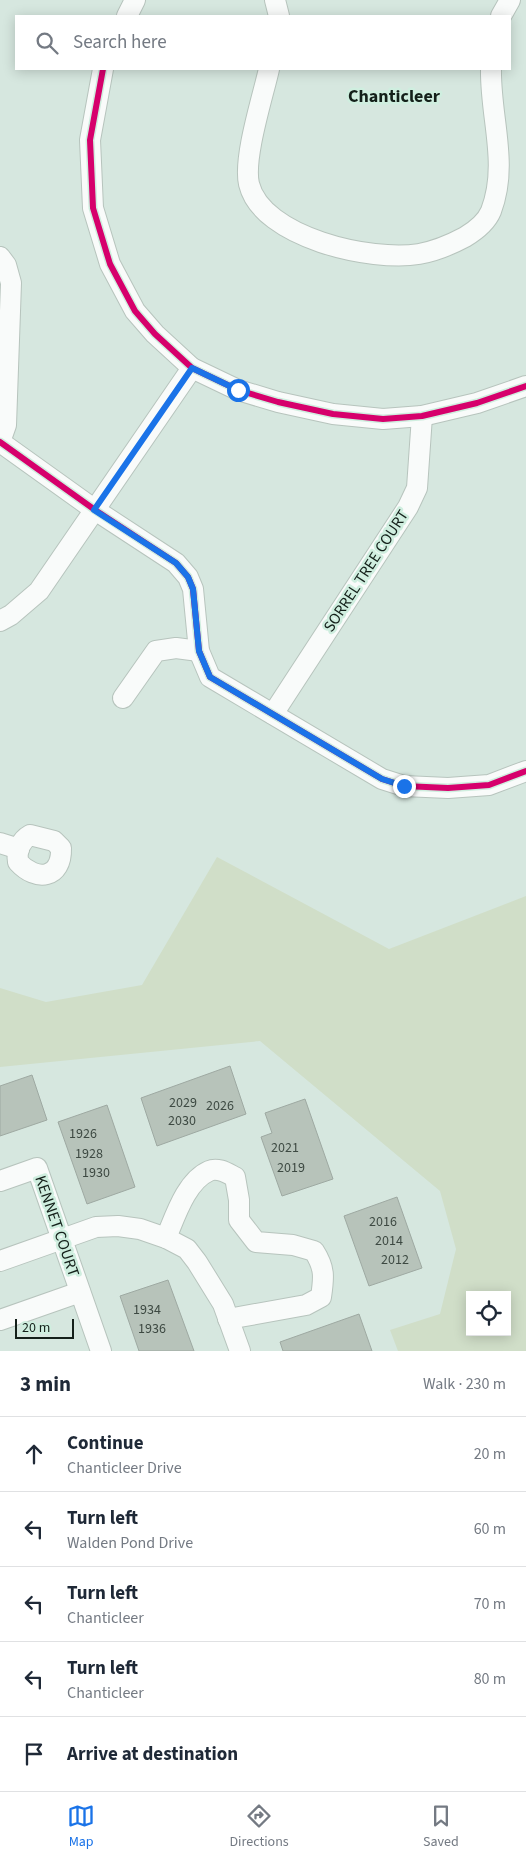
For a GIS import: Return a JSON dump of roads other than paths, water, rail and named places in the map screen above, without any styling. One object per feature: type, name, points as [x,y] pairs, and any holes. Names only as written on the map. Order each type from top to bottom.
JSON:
[{"type":"street","points":[[128,15],[135,0]]},
{"type":"street","points":[[275,0],[279,15]]},
{"type":"street","points":[[502,15],[510,0]]},
{"type":"street","points":[[103,70],[90,140],[93,208],[98,227],[110,264],[135,311],[155,334],[192,368],[238,390],[278,402],[324,412],[383,419],[422,416],[477,403],[526,386]]},
{"type":"street","points":[[270,70],[248,160],[249,184],[261,208],[283,226],[326,244],[353,251],[387,256],[418,255],[447,247],[476,231],[490,212],[498,186],[500,148],[491,78],[492,70]]},
{"type":"street","points":[[0,257],[6,265],[11,283],[6,425],[0,442],[94,510],[176,563],[188,577],[193,589],[199,651],[210,677],[382,779],[404,786],[448,788],[489,785],[526,771]]},
{"type":"street","points":[[0,621],[12,615],[39,591],[192,368]]},
{"type":"street","name":"SORREL TREE COURT","points":[[273,714],[408,507],[416,488],[422,416]]},
{"type":"street","points":[[123,698],[156,651],[176,648],[199,651]]},
{"type":"street","points":[[0,843],[19,849]]},
{"type":"street","name":"KENNET COURT","points":[[0,1181],[36,1168],[101,1351]]},
{"type":"street","points":[[166,1238],[182,1199],[198,1179],[210,1170],[222,1170],[235,1177],[239,1200],[239,1220],[256,1242],[293,1245],[314,1251],[321,1263],[324,1279],[321,1297],[306,1305],[228,1319]]},
{"type":"street","points":[[0,1261],[96,1227],[118,1226],[140,1229],[166,1238],[187,1249],[223,1304],[240,1351]]},
{"type":"street","name":"KENNET COURT","points":[[0,1320],[80,1292]]},
{"type":"district","name":"Chanticleer","points":[[394,96]]}]
